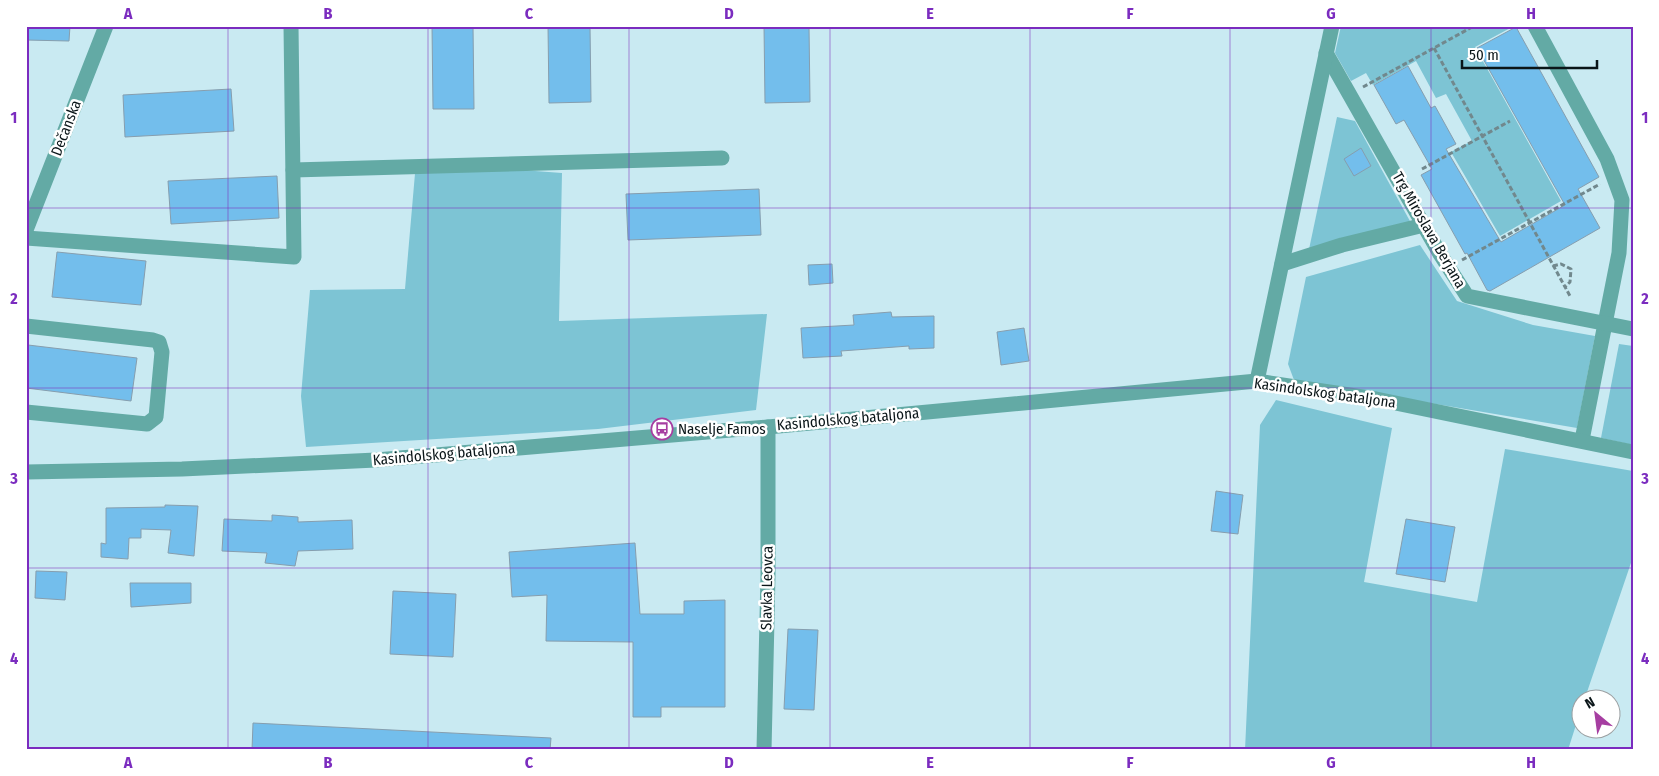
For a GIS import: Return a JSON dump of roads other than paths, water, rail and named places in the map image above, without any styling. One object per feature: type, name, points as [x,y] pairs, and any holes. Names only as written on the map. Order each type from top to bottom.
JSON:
[{"type":"street","name":"Dečanska","points":[[26,230],[106,26]]},
{"type":"street","points":[[26,238],[294,257],[291,26]]},
{"type":"street","points":[[1258,381],[1332,26]]},
{"type":"street","points":[[1535,26],[1607,158],[1622,200],[1619,253],[1582,440]]},
{"type":"street","name":"Trg Miroslava Berjana","points":[[1326,53],[1424,225],[1467,296],[1633,329]]},
{"type":"street","points":[[293,170],[722,158]]},
{"type":"street","points":[[1282,264],[1342,245],[1424,225]]},
{"type":"street","points":[[26,326],[153,340],[159,342],[162,352],[156,417],[147,424],[26,412]]},
{"type":"street","name":"Kasindolskog bataljona","points":[[26,472],[182,469],[376,460],[768,427],[1258,381],[1376,399],[1633,452]]},
{"type":"street","name":"Slavka Leovca","points":[[764,750],[768,575],[768,427]]},
{"type":"place","name":"Naselje Famos","points":[[662,429]]}]
